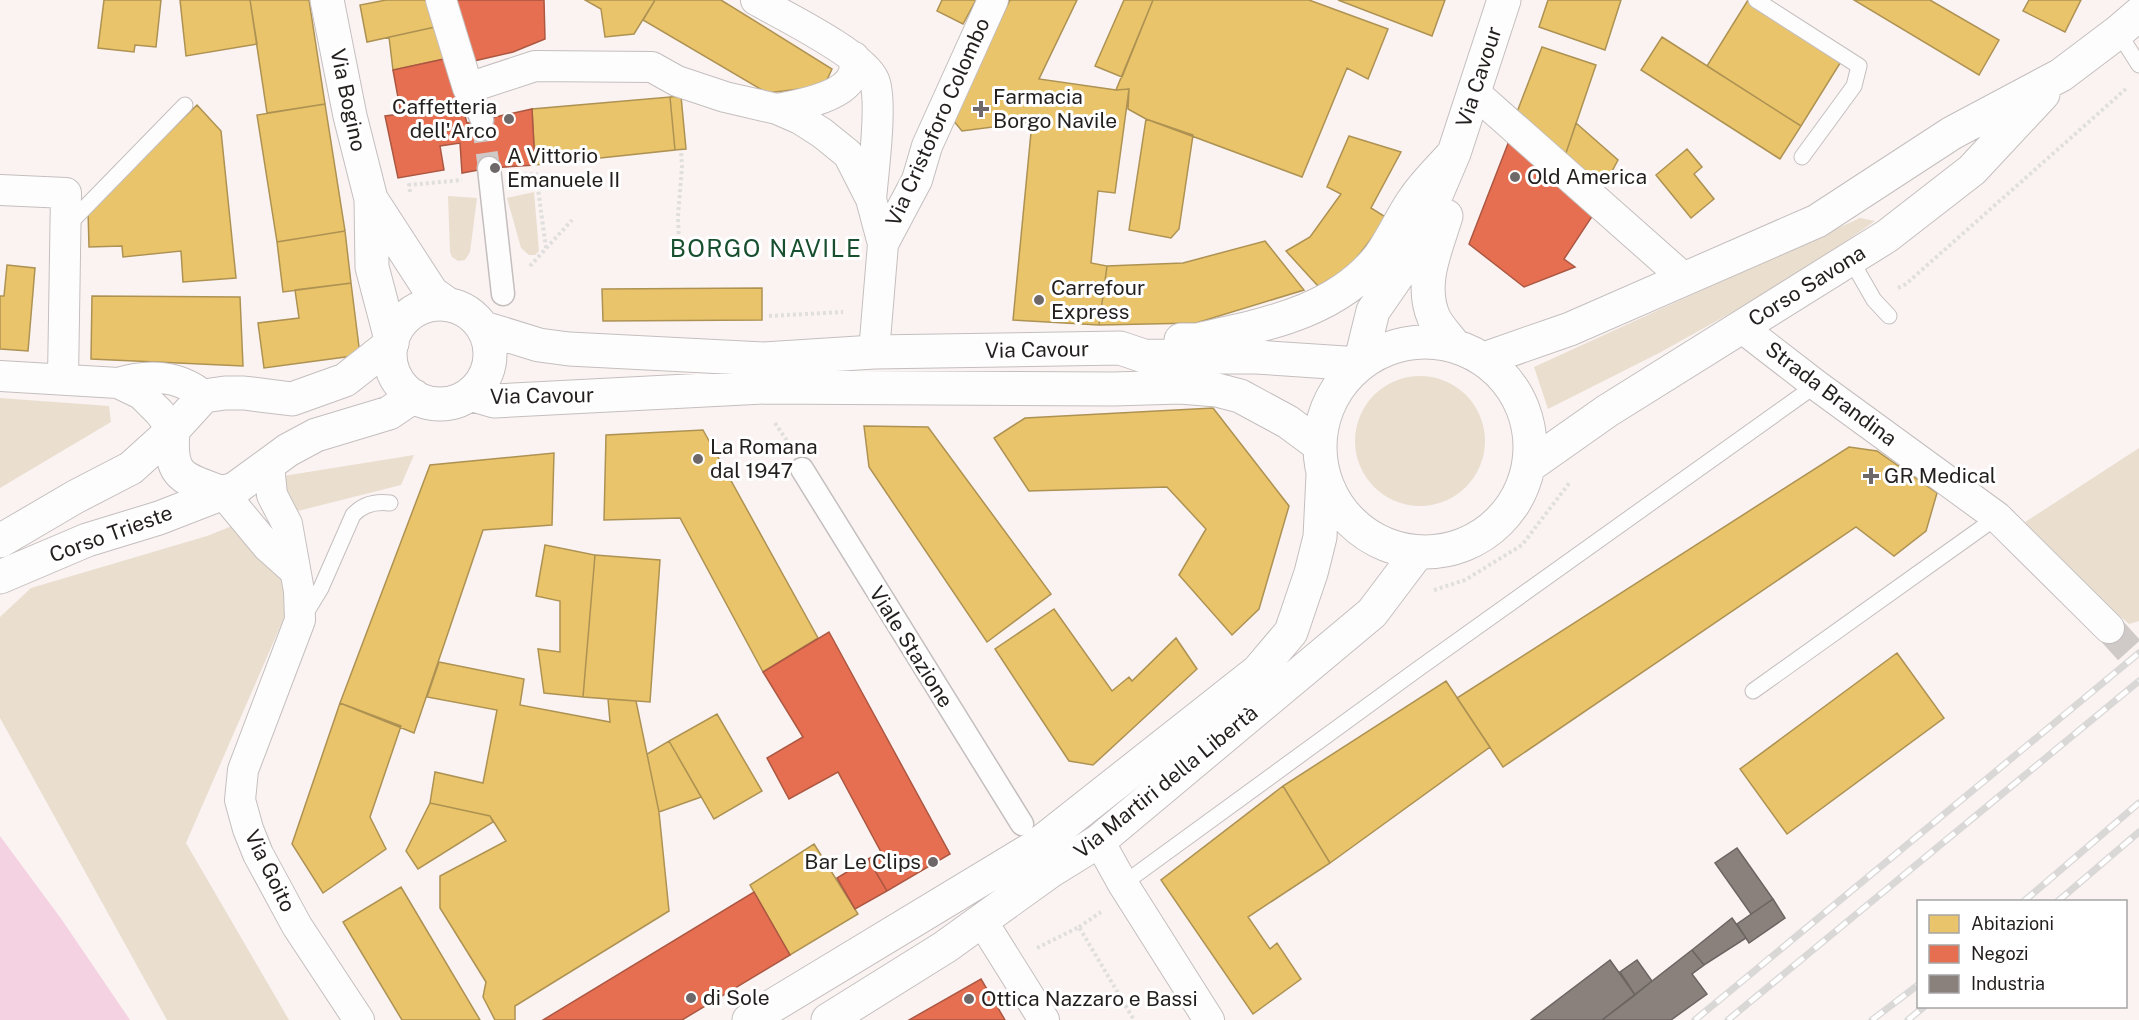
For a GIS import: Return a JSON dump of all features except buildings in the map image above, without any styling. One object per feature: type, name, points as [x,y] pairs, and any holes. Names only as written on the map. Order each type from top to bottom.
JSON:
[{"type":"main road","name":"Via Bogino","points":[[327,0],[350,116],[370,199],[372,267],[392,343]]},
{"type":"main road","name":"Via Cavour","points":[[484,328],[539,345],[569,349],[764,359],[874,352],[1120,348],[1144,356],[1256,357],[1359,364],[1373,311],[1404,264],[1454,153],[1504,0]]},
{"type":"main road","name":"Corso Savona","points":[[1484,359],[1570,329],[1817,221],[1952,133],[2061,75],[2129,23]]},
{"type":"main road","name":"Corso Savona","points":[[1528,466],[1607,411],[1887,236],[1972,170],[2061,75]]},
{"type":"main road","name":"Via Cavour","points":[[1454,153],[1449,208],[1429,271],[1428,298],[1435,319],[1454,345]]},
{"type":"main road","points":[[1120,348],[1148,340],[1197,340],[1313,308],[1355,282],[1380,256],[1416,197],[1454,153]]},
{"type":"main road","name":"Via Bogino","points":[[370,199],[432,293],[449,305]]},
{"type":"main road","points":[[433,304],[449,305],[476,318],[484,328],[490,358],[487,371],[480,384],[470,394],[457,401],[443,404],[428,402],[414,396],[394,373],[390,358],[397,329],[406,317],[419,308],[433,304]]},
{"type":"main road","points":[[749,1020],[1035,847],[1258,671],[1291,632],[1311,573],[1320,537],[1321,460],[1325,414],[1339,387],[1359,364],[1386,349],[1415,341],[1435,341],[1470,351],[1484,359],[1507,380],[1522,406],[1530,435],[1528,466],[1519,495],[1501,520],[1477,539],[1449,550],[1418,552],[1395,548],[1372,539],[1353,524],[1335,502],[1321,460]]},
{"type":"main road","points":[[204,396],[244,393],[292,399],[345,380],[392,343]]},
{"type":"main road","name":"Via Cavour","points":[[470,394],[494,401],[765,387],[1113,389],[1180,387],[1218,390],[1240,396],[1288,422],[1321,460]]},
{"type":"main road","name":"Corso Trieste","points":[[0,541],[131,468],[173,430],[204,396]]},
{"type":"main road","name":"Corso Trieste","points":[[0,577],[87,540],[159,518],[236,488],[288,450],[316,435],[389,413],[414,396]]},
{"type":"main road","points":[[173,430],[171,450],[173,463],[181,474],[189,481],[223,493]]},
{"type":"main road","name":"Via Martiri della Libertà","points":[[828,1020],[945,947],[1049,872],[1099,841],[1372,613],[1418,552]]},
{"type":"street","points":[[441,0],[468,88],[482,120]]},
{"type":"street","points":[[756,0],[854,57],[874,79],[878,104],[871,199]]},
{"type":"street","name":"Via Cristoforo Colombo","points":[[883,244],[917,180],[927,146],[993,0]]},
{"type":"street","points":[[777,109],[816,101],[847,84],[854,71],[854,57]]},
{"type":"street","points":[[468,88],[535,66],[652,68],[677,81],[725,97],[777,109],[822,132],[848,154],[871,199],[883,244],[874,352]]},
{"type":"street","points":[[1475,93],[1685,279]]},
{"type":"street","points":[[489,168],[503,294]]},
{"type":"street","points":[[0,190],[66,193],[63,379]]},
{"type":"street","name":"Strada Brandina","points":[[1741,327],[1816,385],[1997,517],[2109,628]]},
{"type":"street","points":[[0,376],[118,383],[140,377],[179,381],[188,384],[204,396]]},
{"type":"street","points":[[118,383],[141,394],[173,430]]},
{"type":"street","name":"Via Goito","points":[[269,465],[272,495],[287,524],[299,591],[300,620],[243,770],[240,800],[258,854],[297,926],[359,1020]]},
{"type":"street","name":"Viale Stazione","points":[[802,469],[1022,824]]},
{"type":"street","points":[[223,493],[267,546],[295,571]]},
{"type":"street","points":[[1099,841],[1123,884],[1209,1020]]},
{"type":"street","points":[[982,921],[1044,1020]]},
{"type":"lane","points":[[1756,0],[1859,66],[1854,86],[1803,158]]},
{"type":"lane","points":[[2129,23],[2139,64]]},
{"type":"lane","points":[[66,227],[185,105]]},
{"type":"lane","points":[[1851,260],[1874,300],[1889,316]]},
{"type":"lane","points":[[1123,884],[1418,669],[1816,385]]},
{"type":"lane","points":[[300,620],[312,605],[321,588],[353,516],[359,508],[378,501],[390,503]]},
{"type":"lane","points":[[1753,691],[1997,517]]},
{"type":"path","points":[[679,252],[681,150]]},
{"type":"path","points":[[536,174],[546,248]]},
{"type":"path","points":[[410,194],[409,185],[456,181]]},
{"type":"path","points":[[503,294],[572,220]]},
{"type":"path","points":[[769,316],[878,310]]},
{"type":"path","points":[[773,420],[780,428],[802,469]]},
{"type":"path","points":[[1009,964],[1079,927],[1134,1020]]},
{"type":"shaded area","points":[[534,192],[539,251],[535,255],[529,255],[521,248],[507,198]]},
{"type":"shaded area","points":[[448,196],[477,198],[470,252],[465,260],[458,261],[452,257],[450,252]]},
{"type":"shaded area","points":[[1860,218],[1875,221],[1795,277],[1661,352],[1548,409],[1534,367]]},
{"type":"shaded area","points":[[1420,376],[1445,381],[1466,395],[1480,416],[1485,441],[1480,466],[1466,487],[1445,501],[1420,506],[1395,501],[1374,487],[1360,466],[1355,441],[1360,416],[1374,395],[1395,381]]},
{"type":"shaded area","points":[[0,398],[109,406],[111,422],[0,488]]},
{"type":"shaded area","points":[[2139,448],[2139,621],[2129,624],[2016,528]]},
{"type":"shaded area","points":[[414,455],[401,485],[290,513],[277,477]]},
{"type":"shaded area","points":[[242,522],[294,595],[186,843],[289,1020],[167,1020],[0,718],[0,617],[31,588],[207,536]]},
{"type":"shaded area","points":[[0,836],[62,920],[130,1020],[0,1020]]},
{"type":"tunnel","points":[[482,120],[489,168]]},
{"type":"tunnel","points":[[2109,628],[2139,661]]},
{"type":"railway","points":[[1695,1020],[2139,653]]},
{"type":"railway","points":[[1728,1020],[2139,681]]},
{"type":"railway","points":[[2025,900],[2139,803]]},
{"type":"railway","points":[[2059,900],[2139,832]]},
{"type":"railway","points":[[1872,1020],[1917,986]]},
{"type":"railway","points":[[1908,1020],[1923,1008]]},
{"type":"place","name":"Farmacia Borgo Navile","points":[[981,109]]},
{"type":"place","name":"Caffetteria dell'Arco","points":[[509,119]]},
{"type":"place","name":"A Vittorio Emanuele II","points":[[495,168]]},
{"type":"place","name":"Old America","points":[[1515,177]]},
{"type":"place","name":"Carrefour Express","points":[[1039,300]]},
{"type":"place","name":"La Romana dal 1947","points":[[698,459]]},
{"type":"place","name":"GR Medical","points":[[1871,476]]},
{"type":"place","name":"Bar Le Clips","points":[[933,862]]},
{"type":"place","name":"di Sole","points":[[691,998]]},
{"type":"place","name":"Ottica Nazzaro e Bassi","points":[[969,999]]},
{"type":"district","name":"BORGO NAVILE","points":[[766,249]]}]
